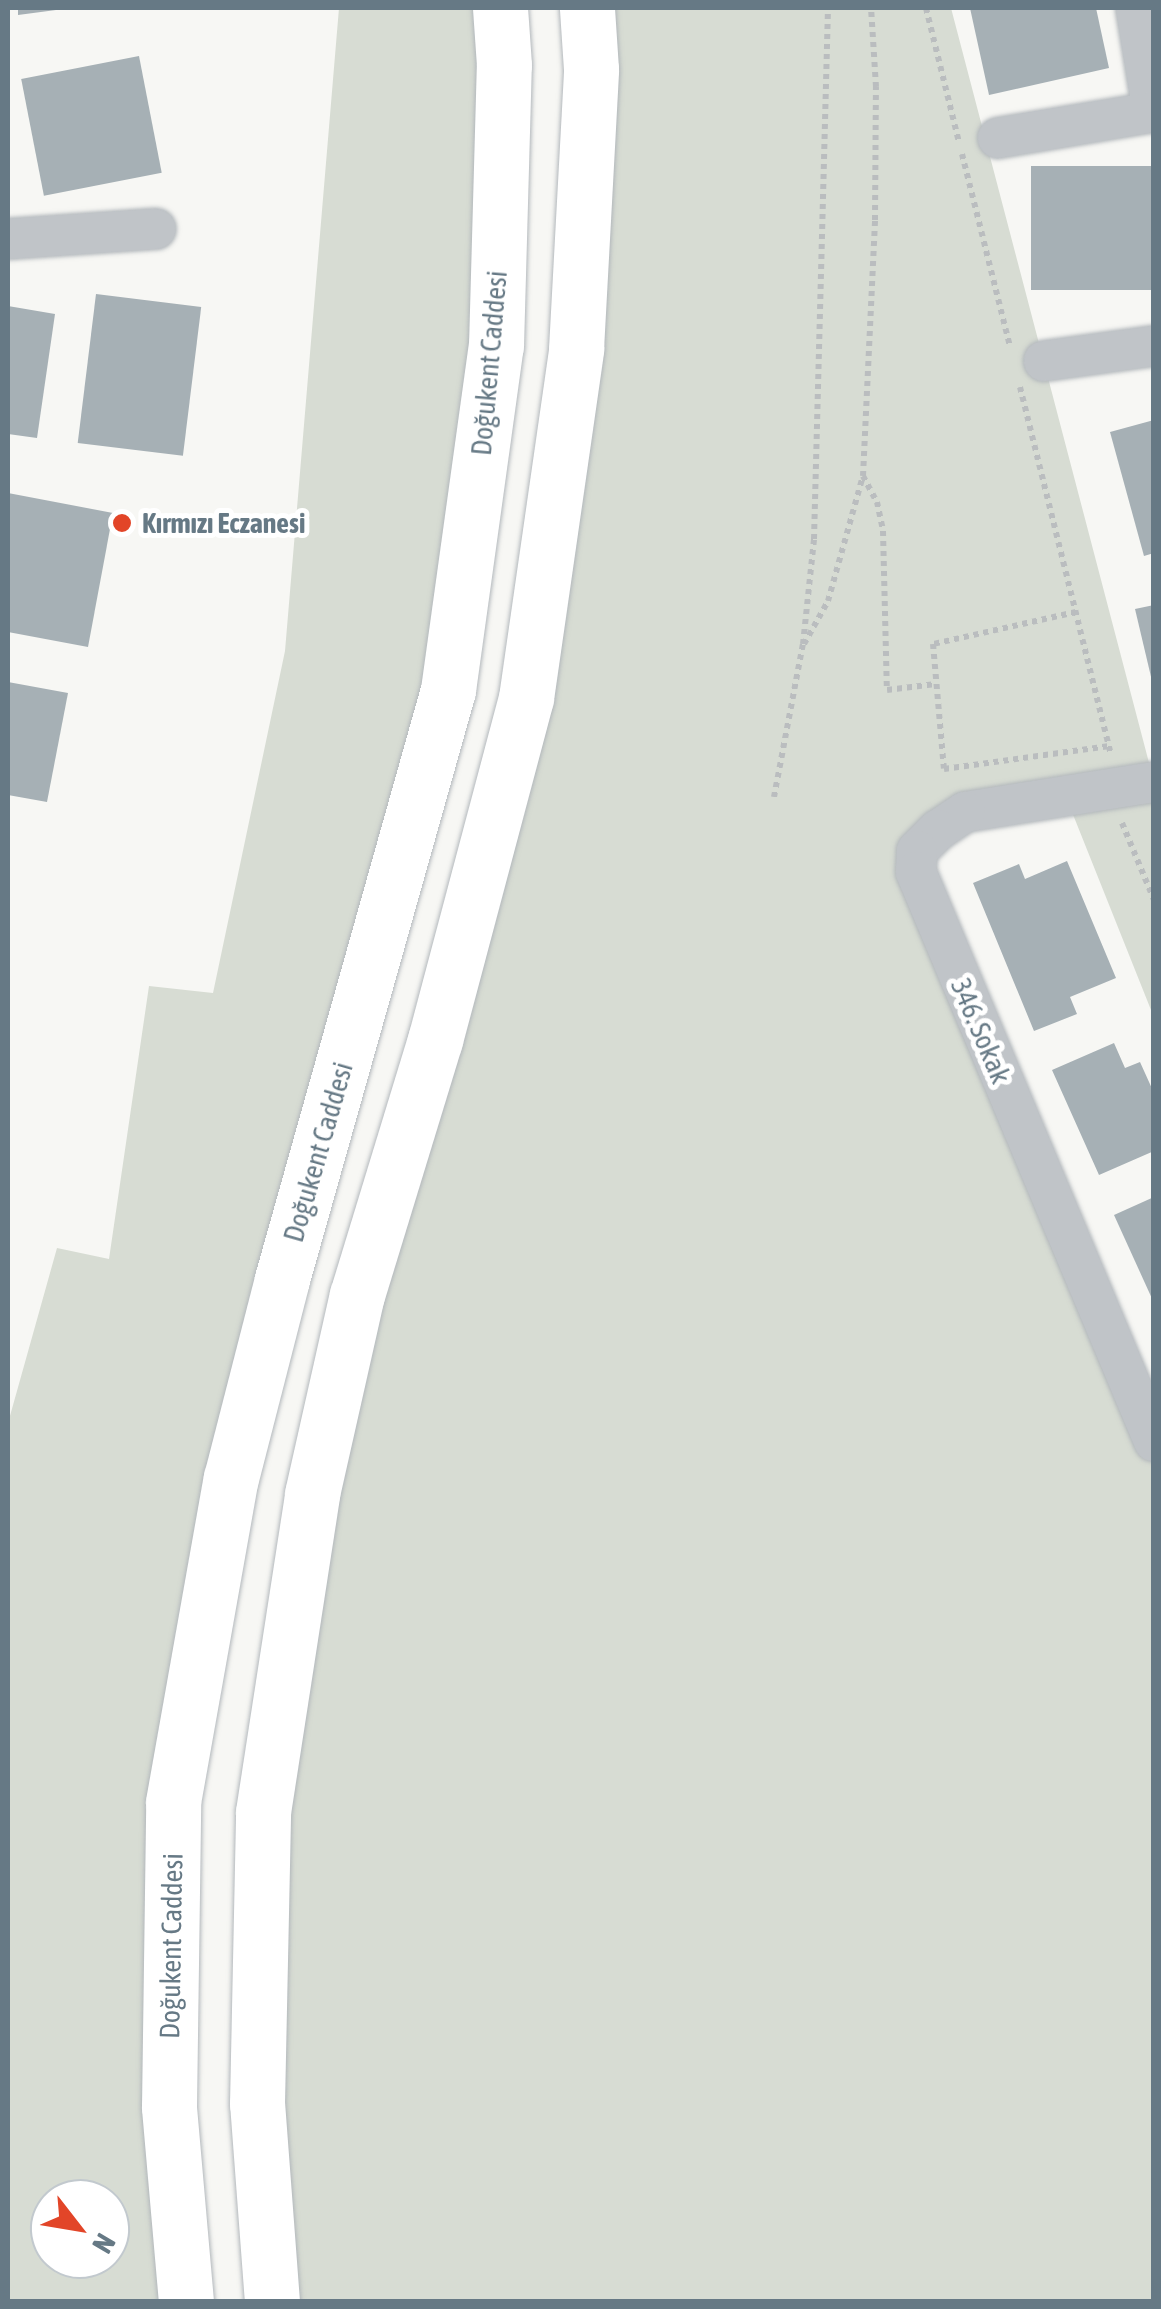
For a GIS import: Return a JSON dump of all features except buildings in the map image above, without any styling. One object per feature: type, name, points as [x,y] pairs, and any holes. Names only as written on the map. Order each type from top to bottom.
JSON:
[{"type":"main road","name":"Doğukent Caddesi","points":[[186,2302],[170,2107],[173,1802],[236,1460],[282,1279],[448,690],[496,346],[504,66],[500,8]]},
{"type":"main road","points":[[272,2302],[257,2104],[263,1812],[312,1494],[357,1295],[435,1040],[526,698],[576,349],[591,69],[587,8]]},
{"type":"street","points":[[998,138],[1153,112],[1136,8]]},
{"type":"street","points":[[8,239],[156,229]]},
{"type":"street","points":[[1025,365],[1154,346]]},
{"type":"street","name":"346. Sokak","points":[[1127,787],[964,812],[917,851],[916,872],[1154,1442]]},
{"type":"path","points":[[774,797],[803,644],[816,502],[828,8]]},
{"type":"path","points":[[803,644],[812,636],[828,601],[863,476],[876,220],[872,8]]},
{"type":"path","points":[[926,8],[1025,365],[1076,612],[1110,746],[1127,787],[1154,900]]},
{"type":"path","points":[[863,476],[877,502],[883,531],[886,690],[936,684]]},
{"type":"path","points":[[1076,612],[933,644],[944,769],[1110,746]]},
{"type":"shaded area","points":[[339,8],[500,8],[448,690],[173,1801],[186,2301],[8,2302],[8,1423],[57,1248],[109,1259],[149,986],[213,993],[285,651]]},
{"type":"shaded area","points":[[587,8],[951,8],[1153,778],[1153,1015],[1066,797],[917,851],[1153,1441],[1153,2301],[272,2302],[263,1812],[526,698]]},
{"type":"place","name":"Kırmızı Eczanesi","points":[[122,523]]}]
